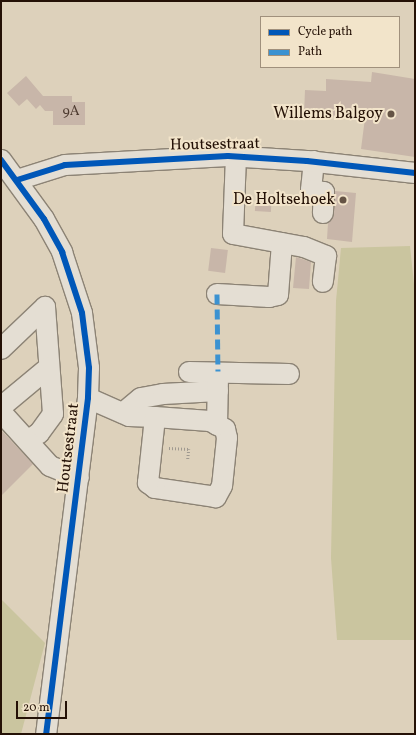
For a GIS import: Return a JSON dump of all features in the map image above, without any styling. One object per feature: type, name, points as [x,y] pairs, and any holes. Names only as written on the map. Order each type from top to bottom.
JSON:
[{"type":"street","name":"Houtsestraat","points":[[17,180],[65,165],[236,156],[314,162],[415,173]]},
{"type":"street","points":[[236,156],[233,234],[304,247],[326,256],[323,282]]},
{"type":"street","name":"Houtsestraat","points":[[1,160],[17,180],[62,252],[74,284],[86,344],[88,398],[46,734]]},
{"type":"street","points":[[314,162],[311,190],[324,192],[323,213]]},
{"type":"street","points":[[217,294],[269,297],[278,295],[282,243]]},
{"type":"street","points":[[1,349],[45,307],[53,414],[39,433],[27,441]]},
{"type":"street","points":[[1,407],[49,367]]},
{"type":"street","points":[[189,372],[218,371],[289,374]]},
{"type":"street","points":[[217,425],[218,371]]},
{"type":"street","points":[[123,413],[141,398],[163,394],[218,391]]},
{"type":"street","points":[[88,398],[123,413],[210,421],[225,429],[227,438],[222,486],[216,496],[155,488],[148,483],[155,417]]},
{"type":"street","points":[[1,412],[50,466],[78,478]]},
{"type":"path","points":[[152,447],[189,449],[188,459]]},
{"type":"shaded area","points":[[410,246],[415,294],[415,640],[337,640],[331,558],[336,301],[341,248]]},
{"type":"shaded area","points":[[1,599],[45,643],[21,734],[1,734]]},
{"type":"building","name":"Willems Balgoy","points":[[372,72],[415,79],[415,157],[361,149],[365,118],[304,115],[305,90],[326,91],[326,79],[371,82]]},
{"type":"building","points":[[26,76],[43,96],[72,96],[72,102],[85,102],[85,125],[53,125],[53,111],[45,111],[40,105],[36,109],[27,99],[19,106],[7,93]]},
{"type":"building","points":[[335,191],[356,193],[352,242],[327,239],[328,223],[334,214]]},
{"type":"building","points":[[256,195],[272,196],[271,212],[255,211]]},
{"type":"building","points":[[211,248],[228,250],[225,273],[208,271]]},
{"type":"building","points":[[296,257],[311,262],[309,289],[293,288]]},
{"type":"building","points":[[1,430],[33,464],[1,496]]},
{"type":"marked path","points":[[217,294],[218,371]]},
{"type":"cycle path","points":[[17,180],[65,165],[228,156],[307,161],[415,173]]},
{"type":"cycle path","points":[[1,160],[44,219],[62,252],[82,313],[89,368],[88,398],[46,734]]},
{"type":"place","name":"Willems Balgoy","points":[[391,114]]},
{"type":"place","name":"De Holtsehoek","points":[[343,200]]}]
